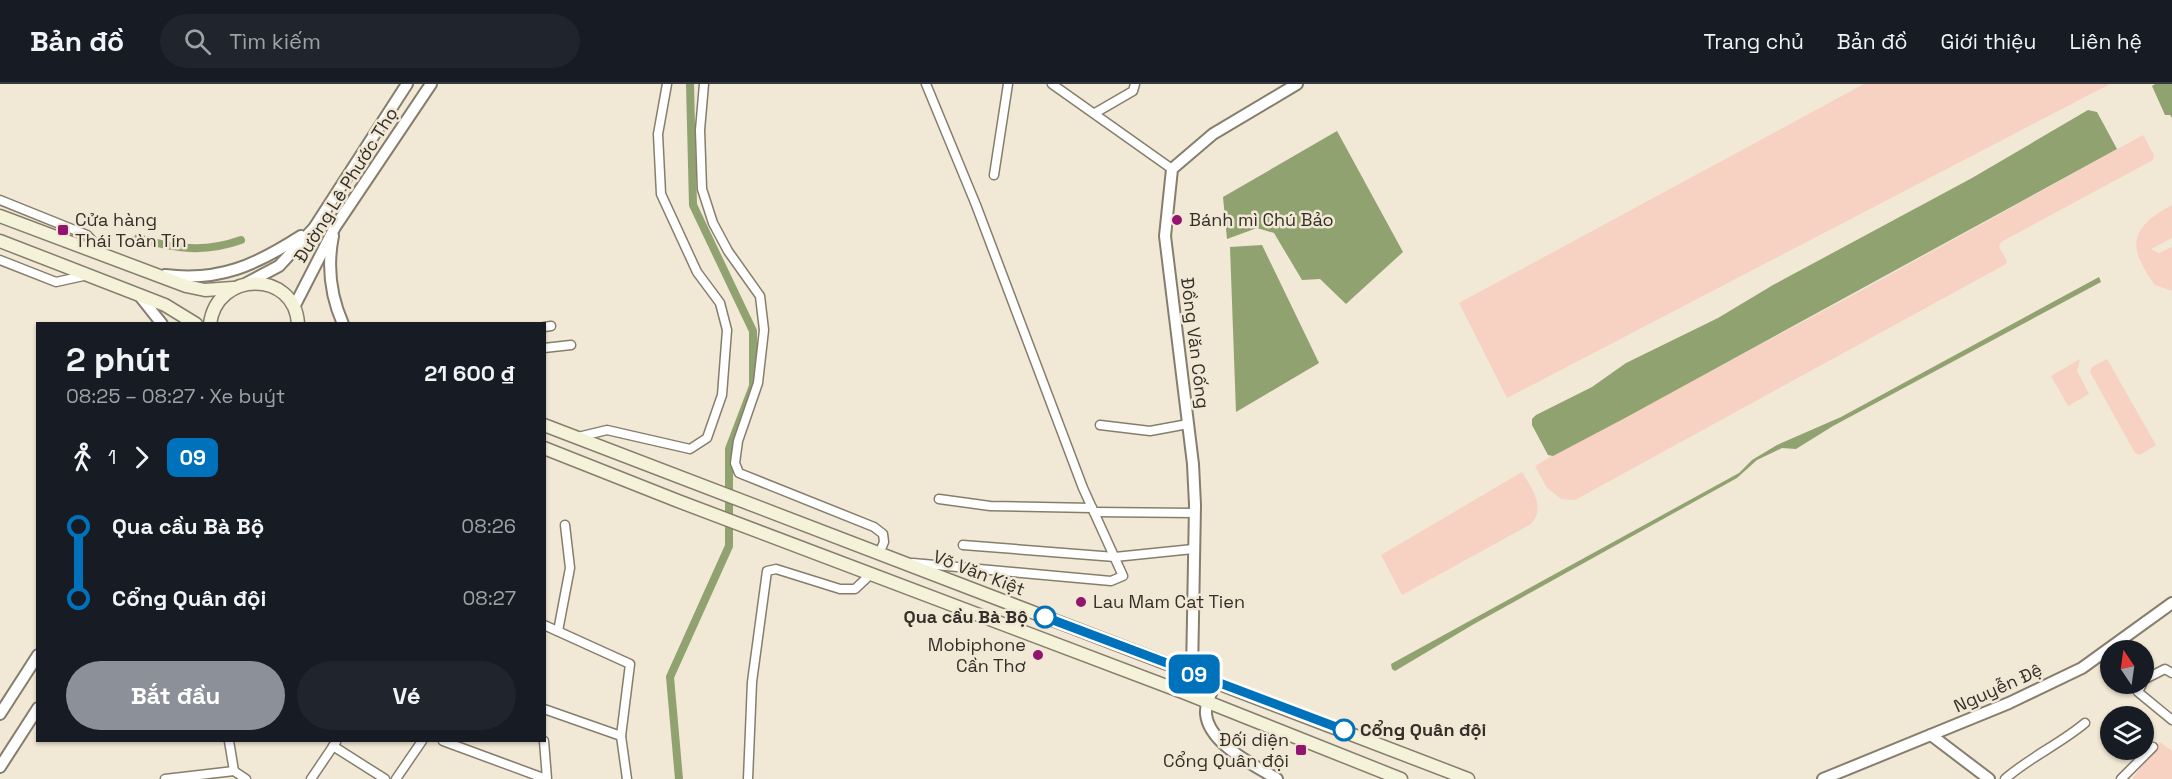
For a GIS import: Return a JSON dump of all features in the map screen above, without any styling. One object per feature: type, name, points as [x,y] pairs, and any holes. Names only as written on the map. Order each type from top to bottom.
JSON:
[{"type":"main road","points":[[0,216],[154,274],[205,290],[233,288],[247,283],[261,283],[274,287],[286,296],[294,307],[300,322]]},
{"type":"main road","points":[[0,241],[139,295],[186,315],[194,322]]},
{"type":"main road","points":[[210,322],[214,308],[222,296],[233,288]]},
{"type":"main road","name":"Võ Văn Kiệt","points":[[546,426],[1192,674],[1259,696],[1468,779]]},
{"type":"main road","points":[[546,449],[1185,693],[1207,704],[1401,779]]},
{"type":"street","name":"Đường Lê Phước Thọ","points":[[247,283],[279,266],[314,228],[407,84]]},
{"type":"street","name":"Đường Lê Phước Thọ","points":[[294,307],[335,227],[431,84]]},
{"type":"street","points":[[578,438],[607,430],[690,449],[707,438],[722,394],[727,330],[720,303],[697,272],[661,194],[658,134],[667,84]]},
{"type":"street","points":[[704,84],[700,130],[702,189],[713,223],[728,251],[759,296],[764,330],[758,383],[738,441],[735,463],[739,473],[874,527],[883,534],[884,542],[879,554]]},
{"type":"street","points":[[901,562],[1111,581],[1123,576],[1093,510],[976,205],[926,84]]},
{"type":"street","points":[[993,175],[1008,84]]},
{"type":"street","points":[[1052,84],[1172,169],[1213,134],[1298,84]]},
{"type":"street","points":[[1095,113],[1133,91],[1135,84]]},
{"type":"street","name":"Đồng Văn Cống","points":[[1172,169],[1165,236],[1188,424],[1195,513],[1192,674],[1185,693]]},
{"type":"street","points":[[0,200],[87,235],[106,256]]},
{"type":"street","points":[[335,227],[331,248],[332,293],[342,322]]},
{"type":"street","points":[[154,274],[200,277],[235,270],[263,260],[314,228]]},
{"type":"street","points":[[0,260],[56,282],[88,275]]},
{"type":"street","points":[[139,295],[160,322]]},
{"type":"street","points":[[546,348],[571,345]]},
{"type":"street","points":[[1100,425],[1150,431],[1188,424]]},
{"type":"street","points":[[939,499],[990,506],[1195,513]]},
{"type":"street","points":[[558,631],[570,568],[565,525]]},
{"type":"street","points":[[963,545],[1115,557],[1193,549]]},
{"type":"street","points":[[747,779],[752,682],[767,571],[776,569],[840,589],[855,589],[871,574]]},
{"type":"street","name":"Nguyễn Đệ","points":[[2127,640],[2172,603]]},
{"type":"street","points":[[546,626],[630,664],[621,736],[627,779]]},
{"type":"street","points":[[0,714],[36,658]]},
{"type":"street","name":"Nguyễn Đệ","points":[[1823,779],[2009,703],[2100,658]]},
{"type":"street","points":[[2154,675],[2165,669],[2172,673]]},
{"type":"street","points":[[1216,682],[1207,704],[1208,722],[1216,736],[1244,759],[1277,779]]},
{"type":"street","points":[[2140,694],[2172,720]]},
{"type":"street","points":[[546,710],[621,736]]},
{"type":"street","points":[[0,767],[36,711]]},
{"type":"street","points":[[2005,779],[2022,765],[2063,741],[2085,723]]},
{"type":"street","points":[[1931,735],[1989,779]]},
{"type":"street","points":[[228,779],[234,771],[229,742]]},
{"type":"street","points":[[396,779],[421,742]]},
{"type":"street","points":[[446,742],[547,779],[544,742]]},
{"type":"street","points":[[312,779],[334,743],[385,779]]},
{"type":"street","points":[[2121,779],[2139,760]]},
{"type":"street","points":[[165,779],[234,771],[246,779]]},
{"type":"shaded area","points":[[1864,84],[2110,84],[1507,398],[1459,303]]},
{"type":"shaded area","points":[[2172,84],[2172,118],[2170,115],[2165,115],[2152,86]]},
{"type":"shaded area","points":[[2088,110],[2097,112],[2117,149],[1625,418],[1553,456],[1548,455],[1532,425],[1532,419],[1536,415],[1592,387],[1626,363],[1718,318],[1773,285],[1972,178]]},
{"type":"shaded area","points":[[1337,131],[1403,252],[1346,304],[1320,279],[1302,280],[1274,233],[1257,228],[1227,239],[1223,197]]},
{"type":"shaded area","points":[[2143,135],[2154,155],[2153,160],[2001,242],[1999,247],[2007,261],[2006,264],[1575,500],[1561,499],[1547,488],[1535,466],[1550,457],[1855,294]]},
{"type":"shaded area","points":[[2172,205],[2172,238],[2151,249],[2159,253],[2172,247],[2172,291],[2155,285],[2140,259],[2137,239],[2148,222]]},
{"type":"shaded area","points":[[1262,245],[1319,363],[1236,412],[1230,247]]},
{"type":"shaded area","points":[[2099,277],[2101,282],[1833,426],[1796,449],[1782,448],[1757,460],[1737,478],[1474,624],[1395,671],[1392,669],[1391,664],[1739,473],[1752,460],[1777,445],[1841,417]]},
{"type":"shaded area","points":[[2080,359],[2077,371],[2089,394],[2068,406],[2051,376]]},
{"type":"shaded area","points":[[2107,359],[2156,445],[2140,455],[2135,453],[2090,372],[2092,367]]},
{"type":"shaded area","points":[[1522,472],[1536,498],[1537,511],[1531,524],[1402,595],[1381,555]]},
{"type":"shaded area","points":[[2160,742],[2172,751],[2172,779],[2132,779],[2146,760],[2154,760],[2154,750]]},
{"type":"waterway","points":[[679,779],[670,677],[729,546],[729,449],[753,386],[753,331],[693,205],[690,84]]},
{"type":"waterway","points":[[138,238],[190,248],[215,247],[241,240]]},
{"type":"bus line","name":"09","points":[[1045,617],[1344,730]]},
{"type":"place","name":"Bánh mì Chú Bảo","points":[[1177,220]]},
{"type":"place","name":"Cửa hàng Thái Toàn Tín","points":[[63,230]]},
{"type":"place","name":"Lau Mam Cat Tien","points":[[1081,602]]},
{"type":"place","name":"Qua cầu Bà Bộ","points":[[1045,617]]},
{"type":"place","name":"Mobiphone Cần Thơ","points":[[1038,655]]},
{"type":"place","name":"Cổng Quân đội","points":[[1344,730]]},
{"type":"place","name":"Đối diện Cổng Quân đội","points":[[1301,750]]}]
